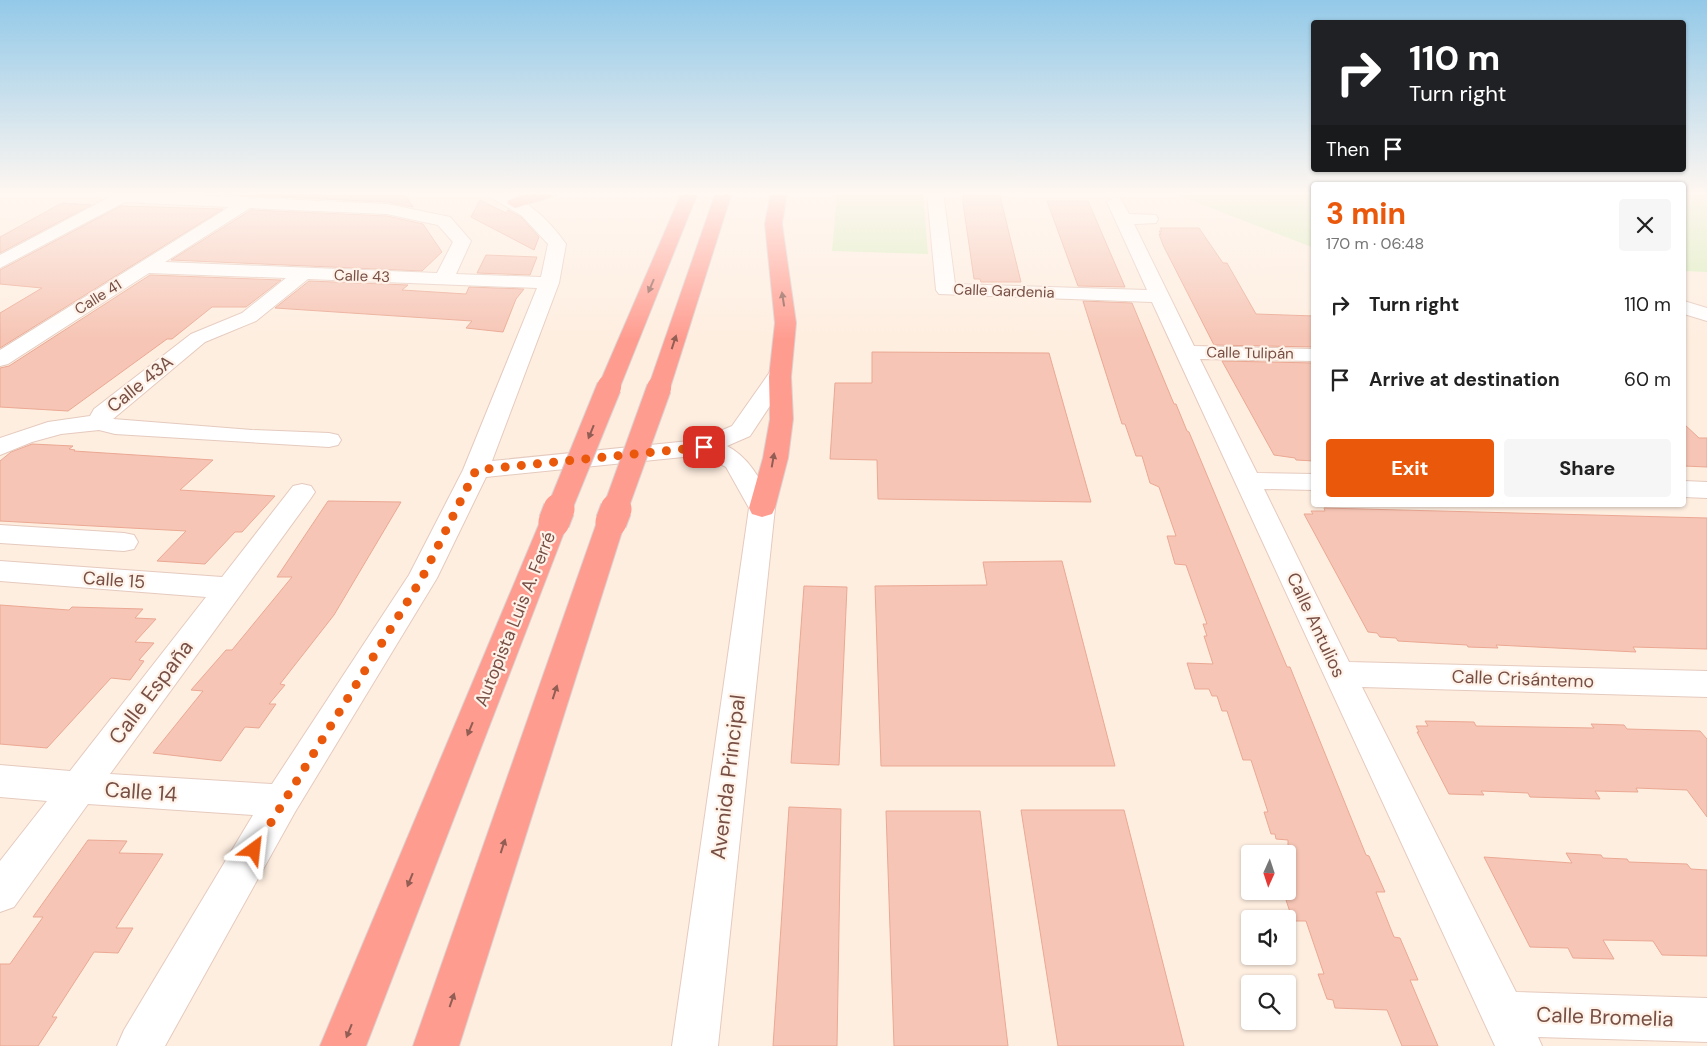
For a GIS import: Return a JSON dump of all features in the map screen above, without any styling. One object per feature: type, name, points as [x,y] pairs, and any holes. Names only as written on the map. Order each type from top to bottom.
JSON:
[{"type":"highway","name":"Autopista Luis A. Ferré","points":[[343,1046],[554,522],[670,241]]},
{"type":"highway","points":[[436,1046],[611,522],[659,388],[708,241]]},
{"type":"highway","points":[[762,508],[770,480],[782,408],[780,374],[785,339],[785,315],[773,241]]},
{"type":"street","points":[[0,262],[40,241]]},
{"type":"street","name":"Calle 41","points":[[0,359],[187,241]]},
{"type":"street","points":[[443,280],[462,241]]},
{"type":"street","points":[[140,1046],[282,801],[422,578],[476,470],[549,284],[557,244],[555,241]]},
{"type":"street","name":"Calle Gardenia","points":[[940,241],[946,290],[1159,296]]},
{"type":"street","name":"Calle Antulios","points":[[1139,241],[1159,296],[1511,1030]]},
{"type":"street","name":"Calle 43","points":[[145,267],[549,284]]},
{"type":"street","name":"Calle 43A","points":[[303,274],[249,317],[218,328],[191,344],[102,414],[100,423],[114,427],[134,429],[252,438],[329,440]]},
{"type":"street","points":[[1686,308],[1707,315]]},
{"type":"street","name":"Calle Tulipán","points":[[1186,352],[1311,355]]},
{"type":"street","points":[[476,470],[704,447],[741,431],[780,374]]},
{"type":"street","points":[[0,448],[16,438],[46,428],[100,423]]},
{"type":"street","points":[[704,447],[732,457],[741,468],[762,508]]},
{"type":"street","points":[[1249,481],[1311,482]]},
{"type":"street","points":[[1686,489],[1707,490]]},
{"type":"street","name":"Calle España","points":[[0,893],[302,492]]},
{"type":"street","name":"Avenida Principal","points":[[695,1046],[762,508]]},
{"type":"street","points":[[0,534],[124,542]]},
{"type":"street","name":"Calle 15","points":[[0,571],[229,588]]},
{"type":"street","name":"Calle Crisántemo","points":[[1339,674],[1707,684]]},
{"type":"street","name":"Calle 14","points":[[0,781],[282,801]]},
{"type":"street","name":"Calle Bromelia","points":[[1511,1030],[1707,1020]]},
{"type":"green space","points":[[833,241],[927,241],[928,254],[832,251]]},
{"type":"green space","points":[[1296,241],[1311,241],[1311,247]]},
{"type":"green space","points":[[1686,241],[1707,241],[1707,272],[1686,271]]},
{"type":"building","points":[[0,241],[23,241],[0,253]]},
{"type":"building","points":[[55,241],[172,241],[0,348],[0,313],[42,288],[0,284],[0,270]]},
{"type":"building","points":[[202,241],[434,241],[442,252],[422,271],[171,260]]},
{"type":"building","points":[[516,241],[538,241],[534,250]]},
{"type":"building","points":[[968,241],[1011,241],[1021,282],[981,282],[980,279],[974,279]]},
{"type":"building","points":[[1062,241],[1105,241],[1125,287],[1078,286]]},
{"type":"building","points":[[1161,241],[1208,241],[1223,263],[1227,263],[1256,314],[1311,316],[1311,347],[1214,345]]},
{"type":"building","points":[[486,255],[537,257],[530,275],[477,273]]},
{"type":"building","points":[[150,275],[281,280],[246,307],[212,307],[172,339],[167,339],[68,411],[0,407],[0,368],[9,366]]},
{"type":"building","points":[[309,281],[408,285],[402,290],[466,294],[469,287],[524,289],[516,299],[503,332],[466,328],[472,321],[275,308]]},
{"type":"building","points":[[1083,301],[1132,303],[1174,404],[1176,404],[1189,432],[1287,667],[1290,667],[1366,855],[1369,856],[1385,892],[1376,892],[1394,937],[1400,938],[1418,980],[1410,980],[1438,1046],[1402,1046],[1387,1010],[1335,1008],[1333,1000],[1327,999],[1318,974],[1324,974],[1306,921],[1296,921],[1296,910],[1289,910],[1286,900],[1296,900],[1296,845],[1288,845],[1288,840],[1276,839],[1275,834],[1271,834],[1264,812],[1268,812],[1251,760],[1243,760],[1227,711],[1222,711],[1217,696],[1212,696],[1209,689],[1195,689],[1187,663],[1213,664],[1204,636],[1207,636],[1203,624],[1207,624],[1186,565],[1175,564],[1167,536],[1176,536],[1159,487],[1150,483],[1142,456],[1136,456],[1125,424],[1122,424]]},
{"type":"building","points":[[872,352],[1049,353],[1091,502],[878,499],[877,460],[830,459],[835,383],[872,383]]},
{"type":"building","points":[[1222,361],[1311,363],[1311,461],[1296,460],[1295,458],[1274,455]]},
{"type":"building","points":[[1686,426],[1699,438],[1707,438],[1707,467],[1686,466]]},
{"type":"building","points":[[32,444],[73,446],[69,449],[74,451],[213,460],[180,490],[275,496],[242,532],[235,532],[205,564],[157,561],[186,531],[0,521],[0,461],[11,452]]},
{"type":"building","points":[[328,501],[401,502],[334,615],[280,684],[285,685],[269,704],[276,704],[259,728],[245,727],[221,761],[153,753],[203,691],[191,690],[226,650],[232,650],[292,577],[277,577]]},
{"type":"building","points":[[1324,508],[1707,518],[1707,649],[1633,647],[1636,652],[1496,645],[1498,648],[1468,647],[1467,645],[1398,641],[1396,638],[1380,637],[1377,633],[1368,632],[1304,514],[1313,514],[1311,511],[1325,511]]},
{"type":"building","points":[[1062,561],[1115,766],[881,766],[875,586],[987,585],[983,562]]},
{"type":"building","points":[[804,586],[847,587],[839,765],[791,763]]},
{"type":"building","points":[[0,605],[69,610],[72,607],[143,609],[135,618],[156,619],[135,642],[154,643],[139,660],[144,661],[130,680],[111,678],[47,748],[0,744]]},
{"type":"building","points":[[1425,721],[1474,722],[1476,726],[1594,728],[1591,724],[1624,725],[1627,729],[1700,731],[1707,739],[1707,817],[1687,790],[1636,788],[1638,792],[1595,791],[1600,799],[1530,797],[1528,793],[1481,791],[1484,795],[1449,794],[1417,732],[1419,732],[1416,726],[1428,726]]},
{"type":"building","points":[[789,807],[841,809],[837,1046],[773,1046]]},
{"type":"building","points":[[1021,810],[1124,810],[1184,1046],[1058,1046]]},
{"type":"building","points":[[886,811],[980,811],[1008,1046],[894,1046]]},
{"type":"building","points":[[88,840],[127,841],[119,853],[163,854],[116,928],[133,928],[118,953],[94,952],[52,1017],[57,1017],[38,1046],[0,1046],[0,964],[10,964],[43,917],[33,917]]},
{"type":"building","points":[[1566,853],[1601,855],[1603,858],[1627,859],[1629,862],[1687,864],[1691,869],[1707,870],[1707,956],[1662,955],[1653,941],[1603,940],[1614,959],[1573,958],[1568,948],[1530,947],[1484,857],[1572,863]]},
{"type":"route","points":[[254,850],[282,801],[422,578],[476,470],[704,447]]}]
